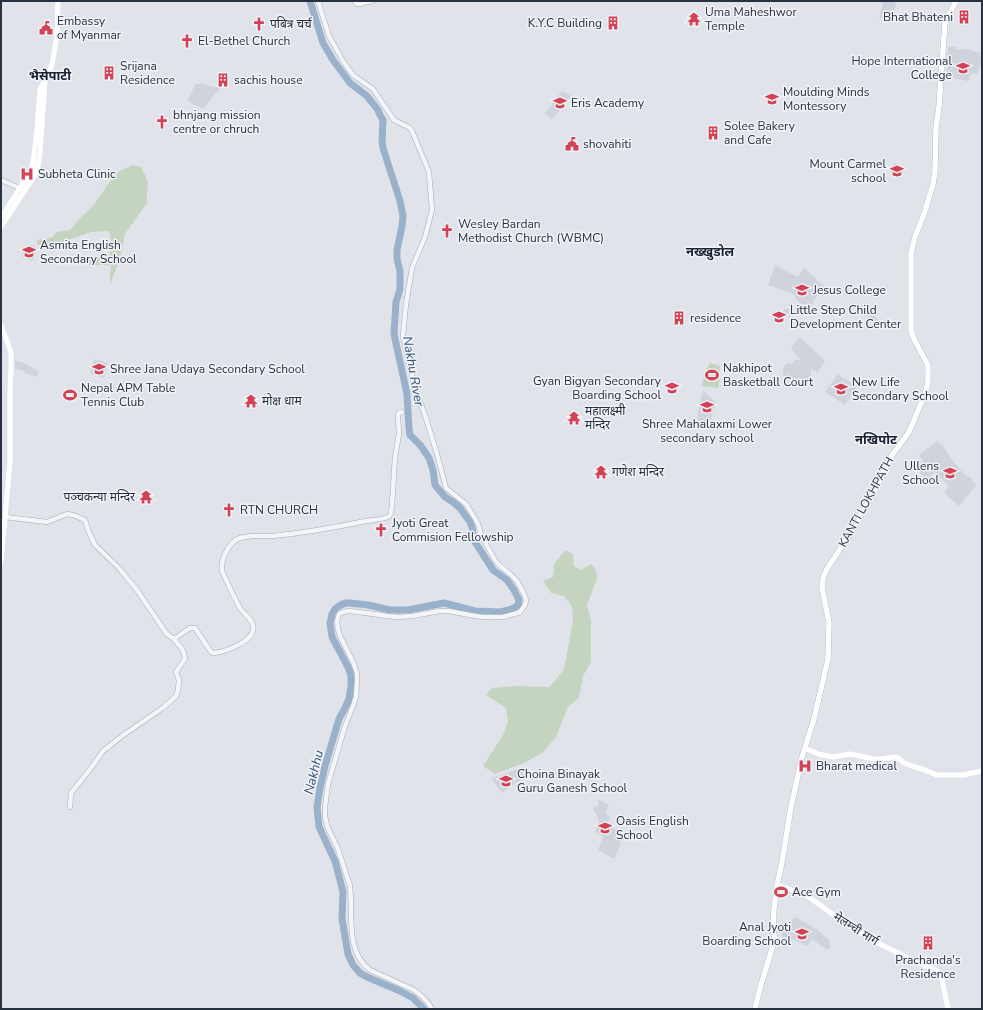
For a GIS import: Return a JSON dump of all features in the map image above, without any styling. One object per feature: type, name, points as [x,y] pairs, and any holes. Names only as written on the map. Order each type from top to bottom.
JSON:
[{"type":"main road","points":[[1,227],[23,190],[33,164],[40,129],[40,88],[45,81],[52,64],[57,36],[58,1]]},
{"type":"main road","name":"KANTI LOKHPATH","points":[[755,1009],[775,939],[773,930],[776,885],[782,862],[791,807],[828,659],[829,624],[822,587],[823,578],[827,569],[855,526],[878,484],[890,458],[910,432],[928,382],[928,365],[911,331],[911,253],[933,184],[935,171],[936,128],[946,24],[956,1]]},
{"type":"main road","points":[[1,217],[23,190]]},
{"type":"main road","points":[[1,325],[11,352],[12,368],[10,391],[10,461],[1,562]]},
{"type":"main road","points":[[805,748],[818,754],[833,757],[850,754],[874,759],[894,757],[914,767],[937,774],[958,776],[982,771]]},
{"type":"main road","name":"मेलम्ची मार्ग","points":[[776,885],[806,895],[867,938],[936,970],[941,975],[948,1009]]},
{"type":"street","points":[[318,1],[329,36],[343,61],[353,75],[373,89],[394,120],[410,128],[429,172],[432,210],[425,237],[412,268],[406,304],[403,336],[409,364],[415,390],[424,412],[446,488],[466,504],[478,524],[481,535],[494,560],[517,582],[525,596],[526,601],[520,612],[504,617],[470,615],[440,610],[412,616],[398,617],[349,611],[339,614],[337,621],[340,636],[357,673],[356,697],[328,784],[325,807],[329,833],[338,849],[350,886],[350,924],[356,952],[362,963],[370,970],[414,990],[429,1004],[432,1009]]},
{"type":"street","points":[[355,1],[359,4],[372,1]]},
{"type":"street","points":[[1,180],[23,190]]},
{"type":"street","points":[[174,639],[190,628],[195,628],[210,651],[213,653],[225,651],[247,640],[251,636],[253,624],[241,609],[222,571],[221,566],[230,544],[234,540],[240,538],[327,529],[388,518],[391,514],[395,457],[399,434],[398,415],[402,412]]},
{"type":"street","points":[[5,517],[47,522],[66,514],[85,520],[88,530],[97,547],[119,568],[133,585],[166,633],[174,639],[182,649],[185,657],[185,661],[176,672],[179,680],[176,696],[164,707],[103,751],[71,793],[70,808]]},
{"type":"shaded area","points":[[883,1],[896,3],[892,21],[879,18]]},
{"type":"shaded area","name":"Hope International College","points":[[948,47],[956,47],[956,50],[967,49],[980,53],[982,63],[977,74],[972,73],[968,81],[947,77]]},
{"type":"shaded area","points":[[195,84],[205,84],[220,88],[203,109],[187,101]]},
{"type":"shaded area","name":"Eris Academy","points":[[562,91],[571,96],[552,120],[545,113]]},
{"type":"shaded area","name":"Mount Carmel school","points":[[894,163],[904,170],[900,179],[889,171]]},
{"type":"shaded area","name":"Asmita English Secondary School","points":[[32,245],[36,247],[33,261],[21,257],[24,248]]},
{"type":"shaded area","name":"Jesus College","points":[[775,265],[798,277],[804,268],[823,285],[809,309],[795,299],[796,295],[768,285]]},
{"type":"shaded area","points":[[868,303],[879,323],[874,326],[863,309],[861,316],[857,312],[861,306]]},
{"type":"shaded area","name":"Little Step Child Development Center","points":[[784,309],[791,309],[790,317],[783,316],[780,324],[772,322],[775,316],[775,311],[784,314]]},
{"type":"shaded area","points":[[800,337],[825,361],[817,373],[811,368],[811,376],[807,382],[795,384],[794,380],[789,377],[786,379],[783,374],[783,370],[784,366],[789,363],[791,365],[796,359],[807,365],[794,353],[791,347]]},
{"type":"shaded area","name":"Shree Jana Udaya Secondary School","points":[[94,359],[108,363],[104,378],[90,374]]},
{"type":"shaded area","points":[[15,361],[24,363],[39,371],[37,377],[25,373],[25,371],[15,369]]},
{"type":"shaded area","name":"New Life Secondary School","points":[[838,374],[857,387],[845,405],[825,392]]},
{"type":"shaded area","name":"Shree Mahalaxmi Lower secondary school","points":[[703,390],[716,403],[708,428],[698,426],[698,411]]},
{"type":"shaded area","name":"Ullens School","points":[[937,441],[943,446],[965,475],[977,484],[959,506],[944,493],[949,486],[935,472],[927,481],[916,468],[923,460],[919,455]]},
{"type":"shaded area","name":"Choina Binayak Guru Ganesh School","points":[[521,768],[528,776],[515,783],[502,793],[491,778]]},
{"type":"shaded area","name":"Oasis English School","points":[[597,799],[609,805],[605,813],[610,816],[608,824],[622,835],[620,846],[614,859],[598,850],[603,837],[595,832],[599,821],[593,810],[594,807],[599,804]]},
{"type":"shaded area","name":"Anal Jyoti Boarding School","points":[[795,917],[818,930],[830,941],[830,949],[826,949],[812,939],[808,946],[789,938],[782,938],[782,928],[790,929],[790,921]]},
{"type":"green space","points":[[132,165],[141,167],[147,179],[147,203],[125,234],[119,261],[110,285],[111,265],[88,265],[89,258],[109,257],[112,242],[109,231],[91,232],[62,242],[37,245],[37,240],[51,238],[57,232],[70,230],[93,206],[116,173]]},
{"type":"green space","name":"Nakhipot Basketball Court","points":[[710,363],[720,366],[718,388],[702,386]]},
{"type":"green space","points":[[565,550],[573,554],[574,566],[581,570],[591,564],[596,570],[597,579],[587,605],[591,620],[591,662],[583,676],[579,698],[568,707],[556,737],[542,753],[524,763],[495,774],[483,766],[503,735],[508,722],[506,708],[486,695],[492,688],[514,686],[549,687],[564,669],[573,621],[572,607],[564,596],[551,593],[543,581],[553,577],[553,566]]},
{"type":"waterway","name":"Nakhu River","points":[[310,1],[323,43],[333,60],[350,83],[367,96],[378,110],[383,120],[383,148],[400,201],[403,216],[397,250],[397,259],[400,271],[400,289],[396,302],[394,334],[407,394],[410,435],[421,446],[429,458],[433,470],[435,485],[445,497],[460,508],[470,522],[475,542],[493,570],[507,580],[519,600],[516,607],[500,612],[475,611],[444,603],[408,610],[390,610],[368,605],[345,603],[335,609],[332,614],[330,623],[332,637],[349,669],[351,686],[349,699],[339,719],[325,766],[317,807],[319,827],[335,861],[343,892],[342,919],[348,954],[353,965],[360,973],[413,998],[424,1009]]},
{"type":"place","name":"Bhat Bhateni","points":[[964,17]]},
{"type":"place","name":"Uma Maheshwor Temple","points":[[694,19]]},
{"type":"place","name":"K.Y.C Building","points":[[613,23]]},
{"type":"place","name":"पबित्र चर्च","points":[[259,24]]},
{"type":"place","name":"Embassy of Myanmar","points":[[46,28]]},
{"type":"place","name":"El-Bethel Church","points":[[187,41]]},
{"type":"place","name":"Hope International College","points":[[963,68]]},
{"type":"place","name":"Srijana Residence","points":[[109,73]]},
{"type":"place","name":"sachis house","points":[[223,80]]},
{"type":"place","name":"Moulding Minds Montessory","points":[[772,99]]},
{"type":"place","name":"Eris Academy","points":[[560,103]]},
{"type":"place","name":"bhnjang mission centre or chruch","points":[[162,122]]},
{"type":"place","name":"Solee Bakery and Cafe","points":[[713,133]]},
{"type":"place","name":"shovahiti","points":[[572,144]]},
{"type":"place","name":"Mount Carmel school","points":[[897,171]]},
{"type":"place","name":"Subheta Clinic","points":[[27,174]]},
{"type":"place","name":"Wesley Bardan Methodist Church (WBMC)","points":[[447,231]]},
{"type":"place","name":"Asmita English Secondary School","points":[[29,252]]},
{"type":"place","name":"Jesus College","points":[[802,290]]},
{"type":"place","name":"Little Step Child Development Center","points":[[779,317]]},
{"type":"place","name":"residence","points":[[679,318]]},
{"type":"place","name":"Shree Jana Udaya Secondary School","points":[[99,369]]},
{"type":"place","name":"Nakhipot Basketball Court","points":[[712,375]]},
{"type":"place","name":"Gyan Bigyan Secondary Boarding School","points":[[672,388]]},
{"type":"place","name":"New Life Secondary School","points":[[841,389]]},
{"type":"place","name":"Nepal APM Table Tennis Club","points":[[70,395]]},
{"type":"place","name":"मोक्ष धाम","points":[[251,401]]},
{"type":"place","name":"Shree Mahalaxmi Lower secondary school","points":[[707,407]]},
{"type":"place","name":"महालक्ष्मी मन्दिर","points":[[574,418]]},
{"type":"place","name":"गणेश मन्दिर","points":[[601,472]]},
{"type":"place","name":"Ullens School","points":[[950,473]]},
{"type":"place","name":"पञ्चकन्या मन्दिर","points":[[146,497]]},
{"type":"place","name":"RTN CHURCH","points":[[229,510]]},
{"type":"place","name":"Jyoti Great Commision Fellowship","points":[[381,530]]},
{"type":"place","name":"Bharat medical","points":[[805,766]]},
{"type":"place","name":"Choina Binayak Guru Ganesh School","points":[[506,781]]},
{"type":"place","name":"Oasis English School","points":[[605,828]]},
{"type":"place","name":"Ace Gym","points":[[781,892]]},
{"type":"place","name":"Anal Jyoti Boarding School","points":[[802,934]]},
{"type":"place","name":"Prachanda's Residence","points":[[928,943]]},
{"type":"district","name":"भैसेपाटी","points":[[50,75]]},
{"type":"district","name":"नख्खुडोल","points":[[710,251]]},
{"type":"district","name":"नखिपोट","points":[[876,439]]},
{"type":"water label","name":"Nakhhu","points":[[313,772]]}]
